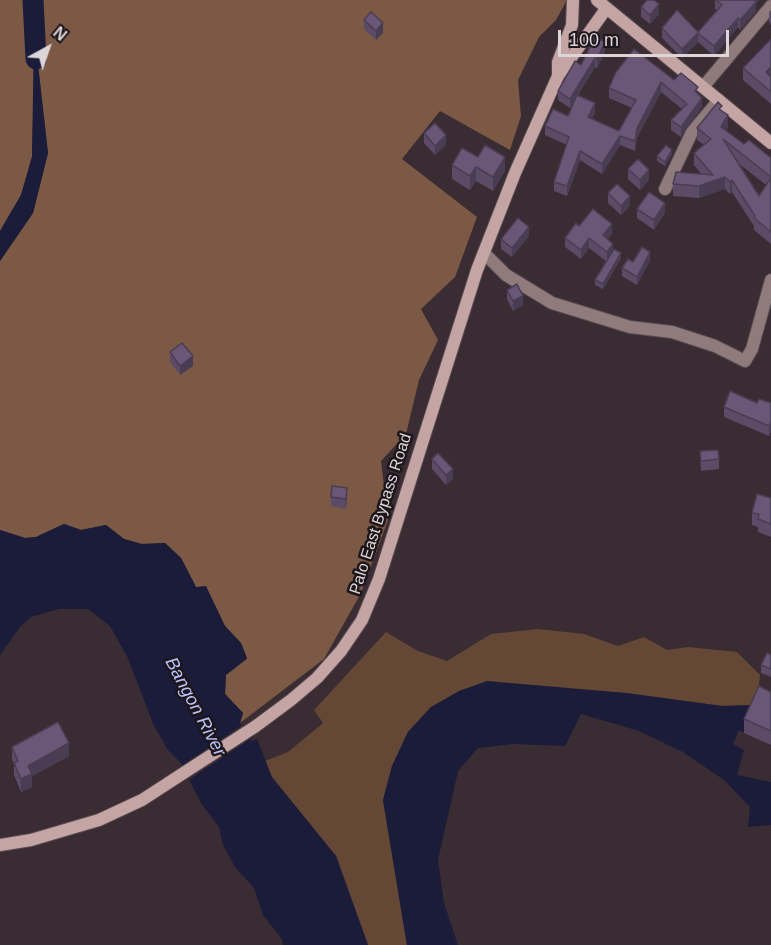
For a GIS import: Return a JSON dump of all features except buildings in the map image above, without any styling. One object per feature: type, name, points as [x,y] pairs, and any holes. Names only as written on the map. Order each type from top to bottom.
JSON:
[{"type":"main road","name":"Palo East Bypass Road","points":[[558,76],[558,62],[570,33],[575,3]]},
{"type":"main road","name":"Palo East Bypass Road","points":[[0,845],[31,840],[99,820],[142,800],[256,726],[317,678],[341,651],[362,620],[378,579],[484,253],[558,76],[602,5]]},
{"type":"main road","points":[[602,5],[771,143]]},
{"type":"street","points":[[703,87],[771,6]]},
{"type":"street","points":[[665,189],[692,132],[719,100]]},
{"type":"street","points":[[484,253],[506,275],[552,303],[630,327],[672,332],[715,346],[745,361],[752,349],[771,280]]},
{"type":"shaded area","points":[[0,0],[567,0],[556,20],[539,37],[518,80],[521,116],[510,150],[440,111],[402,159],[477,217],[455,277],[421,309],[438,340],[419,380],[406,434],[381,461],[388,520],[361,593],[324,659],[240,723],[243,713],[225,694],[226,675],[247,659],[241,643],[225,626],[196,587],[181,558],[165,543],[141,544],[124,539],[106,525],[81,530],[64,524],[36,537],[25,538],[0,530],[0,261],[33,213],[48,153],[35,37],[32,157],[21,195],[0,231]]},
{"type":"shaded area","points":[[538,629],[584,634],[618,646],[644,637],[667,650],[688,647],[737,652],[760,675],[757,705],[722,706],[626,693],[572,690],[431,707],[408,732],[392,766],[383,800],[407,945],[368,945],[336,856],[271,777],[265,761],[288,752],[323,723],[314,710],[386,632],[418,651],[447,661],[491,634]]},
{"type":"water","points":[[34,31],[48,153],[33,213],[0,261],[0,231],[21,195],[32,157]]},
{"type":"water","name":"Bangon River","points":[[64,524],[81,530],[106,525],[124,539],[142,544],[165,543],[181,558],[196,587],[206,586],[225,626],[241,643],[247,658],[226,675],[225,694],[243,713],[240,723],[252,741],[257,739],[272,777],[336,856],[368,945],[283,945],[282,939],[263,915],[254,888],[235,867],[223,845],[219,827],[201,803],[180,762],[168,750],[154,726],[127,656],[110,626],[88,609],[59,609],[31,617],[20,627],[0,655],[0,530],[25,538],[36,537]]},
{"type":"water","points":[[487,681],[626,693],[722,706],[757,705],[745,733],[739,730],[733,744],[744,750],[737,775],[771,782],[771,825],[748,827],[750,807],[724,780],[683,752],[639,731],[581,714],[565,746],[513,744],[478,748],[458,771],[438,860],[444,903],[458,945],[407,945],[383,800],[392,766],[408,732],[431,707],[459,691]]},
{"type":"pier","points":[[244,724],[253,737],[187,781],[180,767]]},
{"type":"waterway","points":[[33,0],[36,59]]}]
